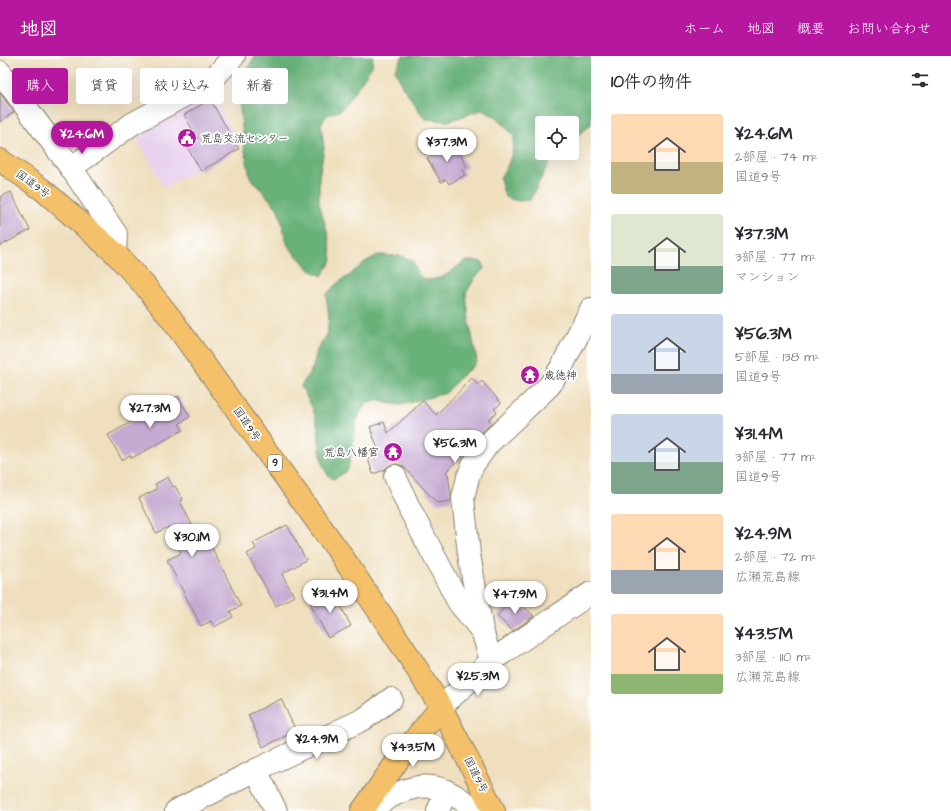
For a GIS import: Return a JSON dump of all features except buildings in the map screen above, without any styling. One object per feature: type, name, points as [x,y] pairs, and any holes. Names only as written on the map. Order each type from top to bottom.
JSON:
[{"type":"main road","name":"国道9号","points":[[0,160],[43,190],[115,253],[145,286],[192,348],[339,552],[403,647],[441,707],[494,811]]},
{"type":"main road","points":[[362,811],[401,756],[441,707]]},
{"type":"street","points":[[71,168],[132,124],[211,82],[225,60]]},
{"type":"street","points":[[0,72],[71,168],[116,234],[115,253]]},
{"type":"street","points":[[491,661],[482,630],[470,554],[463,498],[468,477],[479,454],[550,385],[562,366],[591,309]]},
{"type":"street","points":[[396,476],[410,510],[459,603],[482,630]]},
{"type":"street","points":[[441,707],[491,661],[591,593]]},
{"type":"street","points":[[176,811],[256,770],[364,719],[391,699]]},
{"type":"street","points":[[256,770],[276,811]]},
{"type":"street","points":[[368,811],[398,794],[414,788],[425,786],[446,791],[478,811]]},
{"type":"street","points":[[438,811],[446,791]]},
{"type":"shaded area","name":"荒島交流センター","points":[[185,104],[218,104],[239,145],[164,188],[134,132]]},
{"type":"green space","points":[[255,56],[373,56],[372,66],[348,101],[341,110],[327,115],[321,124],[324,148],[319,177],[319,203],[328,234],[332,260],[322,276],[310,270],[288,246],[278,209],[250,177],[244,146],[240,104],[288,104],[288,68],[248,68]]},
{"type":"green space","points":[[403,56],[591,56],[591,125],[579,134],[579,116],[535,116],[535,160],[550,160],[530,200],[518,201],[505,197],[500,178],[510,158],[514,136],[497,117],[481,110],[448,121],[425,119],[402,86],[395,69]]},
{"type":"green space","points":[[378,255],[401,256],[413,261],[419,275],[426,280],[447,275],[464,261],[478,261],[483,263],[484,269],[475,278],[466,293],[469,321],[477,360],[446,393],[401,405],[379,400],[368,403],[361,411],[356,423],[348,469],[333,479],[324,468],[320,454],[316,419],[301,386],[313,367],[317,350],[327,335],[329,317],[326,295],[336,284],[350,275],[365,262]]},
{"type":"place","name":"荒島交流センター","points":[[187,138]]},
{"type":"place","name":"歳徳神","points":[[530,375]]},
{"type":"place","name":"荒島八幡宮","points":[[393,452]]}]
